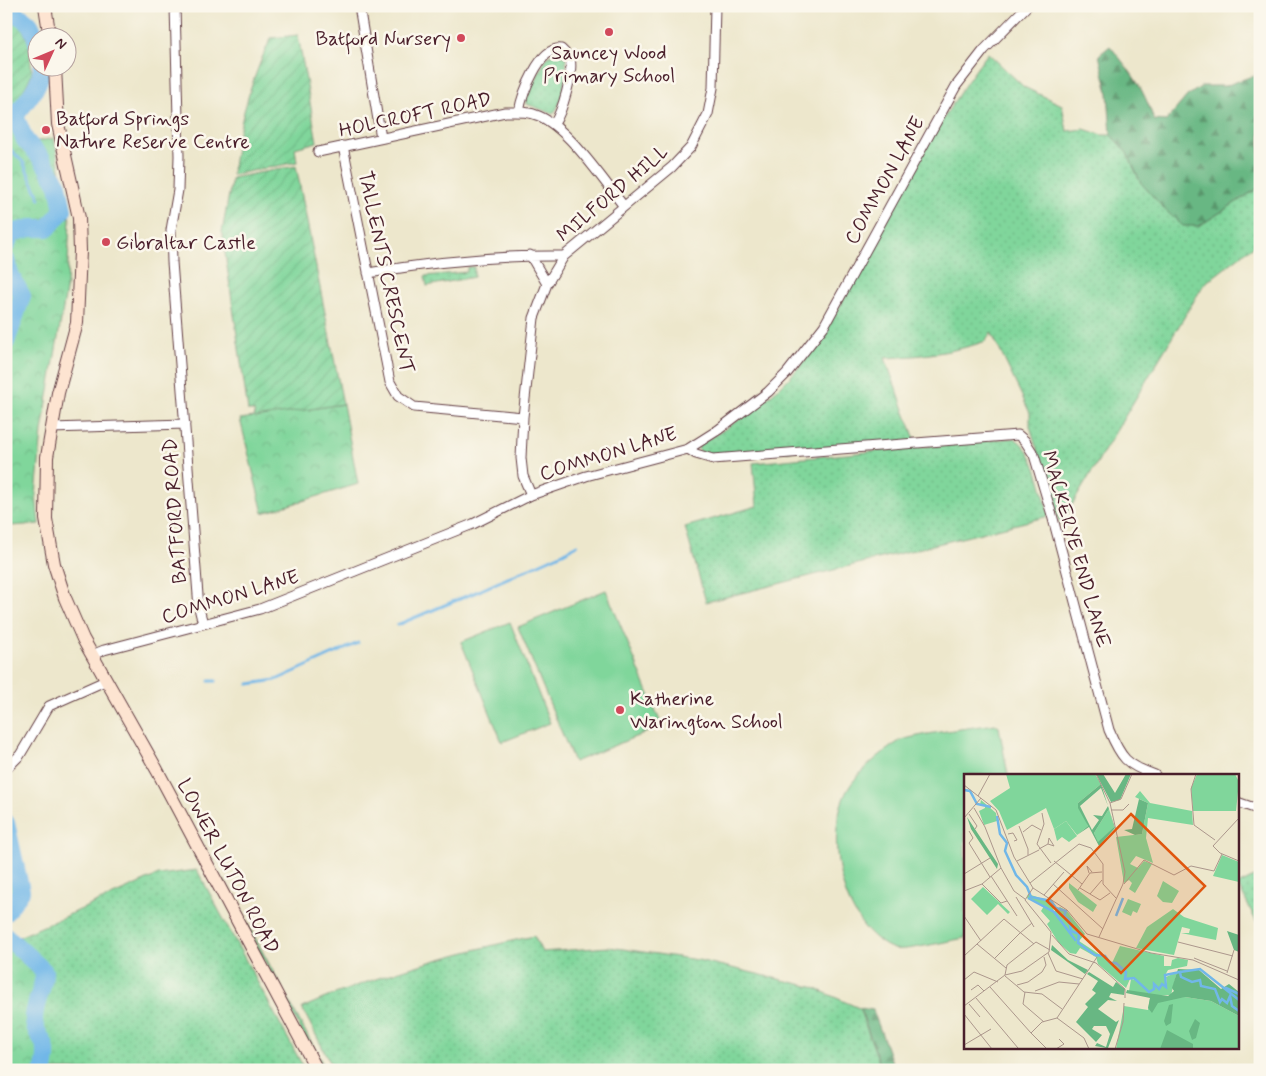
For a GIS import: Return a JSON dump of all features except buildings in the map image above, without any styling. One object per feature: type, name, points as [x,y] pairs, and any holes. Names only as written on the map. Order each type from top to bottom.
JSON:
[{"type":"main road","points":[[45,6],[48,28]]},
{"type":"main road","name":"LOWER LUTON ROAD","points":[[56,78],[58,124],[79,218],[80,270],[77,323],[58,393],[51,428],[45,496],[49,542],[65,598],[105,682],[157,770],[317,1070]]},
{"type":"street","name":"BATFORD ROAD","points":[[175,6],[178,190],[171,230],[199,608],[203,624]]},
{"type":"street","points":[[359,6],[381,138]]},
{"type":"street","name":"MILFORD HILL","points":[[531,495],[525,484],[522,468],[523,417],[534,318],[547,284],[564,256],[672,167],[691,147],[708,114],[713,88],[715,6]]},
{"type":"street","name":"COMMON LANE","points":[[92,655],[104,650],[288,599],[473,524],[531,495],[586,476],[688,448],[750,408],[787,373],[824,326],[956,86],[984,50],[1027,6]]},
{"type":"street","name":"HOLCROFT ROAD","points":[[519,112],[523,96],[542,58],[550,51],[561,49],[570,58],[571,66],[561,112],[554,124]]},
{"type":"street","name":"HOLCROFT ROAD","points":[[318,152],[505,112],[519,112],[538,116],[554,124],[623,206]]},
{"type":"street","name":"TALLENTS CRESCENT","points":[[343,146],[390,382],[398,396],[414,407],[523,417]]},
{"type":"street","points":[[368,273],[395,268],[530,255],[564,256]]},
{"type":"street","points":[[530,255],[547,284]]},
{"type":"street","name":"BATFORD ROAD","points":[[51,428],[185,424]]},
{"type":"street","name":"MACKERYE END LANE","points":[[688,448],[696,454],[713,459],[1018,435],[1034,454],[1110,730],[1119,752],[1126,762],[1137,769],[1152,774]]},
{"type":"street","points":[[6,769],[20,755],[49,706],[105,682]]},
{"type":"street","points":[[1238,802],[1260,810]]},
{"type":"green space","points":[[6,15],[19,20],[28,42],[28,78],[30,78],[15,110],[6,114]]},
{"type":"green space","points":[[298,35],[317,142],[295,148],[297,162],[232,175],[246,105],[257,71],[271,38]]},
{"type":"green space","points":[[1110,46],[1136,81],[1146,98],[1154,120],[1166,121],[1187,96],[1202,86],[1225,86],[1255,75],[1260,66],[1260,187],[1199,226],[1183,226],[1165,210],[1141,183],[1127,153],[1111,135],[1108,93],[1099,55]]},
{"type":"green space","points":[[558,52],[566,58],[566,71],[562,96],[553,114],[527,104],[526,98],[547,57]]},
{"type":"green space","points":[[988,53],[1024,87],[1062,105],[1067,131],[1084,129],[1102,135],[1111,135],[1127,153],[1141,183],[1199,226],[1260,187],[1260,241],[1204,284],[1060,525],[1030,426],[1030,413],[991,332],[986,341],[961,348],[923,355],[885,358],[916,442],[712,456],[700,452],[698,448],[700,444],[741,418],[779,388],[801,365],[819,342],[906,183],[953,103]]},
{"type":"green space","points":[[15,110],[23,144],[54,138],[70,220],[67,285],[42,431],[36,495],[39,524],[10,526],[6,520],[6,114]]},
{"type":"green space","points":[[296,166],[343,404],[255,418],[254,411],[248,411],[222,232],[232,178]]},
{"type":"green space","points":[[467,267],[474,267],[474,277],[427,286],[425,276],[467,272]]},
{"type":"green space","points":[[343,404],[358,484],[263,513],[240,419]]},
{"type":"green space","points":[[1014,438],[1028,452],[1038,473],[1049,516],[706,602],[685,527],[757,506],[753,463]]},
{"type":"green space","points":[[606,590],[662,726],[574,762],[518,627]]},
{"type":"green space","points":[[510,622],[550,723],[502,742],[461,642]]},
{"type":"green space","points":[[995,724],[999,727],[1008,774],[964,774],[964,938],[917,947],[894,949],[876,939],[861,922],[849,902],[841,879],[837,854],[837,830],[840,808],[852,783],[870,763],[904,739]]},
{"type":"green space","points":[[6,823],[21,891],[6,912]]},
{"type":"green space","points":[[197,870],[305,1070],[44,1070],[46,1049],[36,1028],[34,1014],[44,971],[12,940],[158,875]]},
{"type":"green space","points":[[1260,874],[1260,929],[1238,885]]},
{"type":"green space","points":[[224,880],[326,1070],[322,1070],[223,882]]},
{"type":"green space","points":[[6,936],[44,971],[43,983],[35,1008],[34,1021],[35,1028],[46,1049],[44,1070],[6,1070]]},
{"type":"green space","points":[[534,936],[542,952],[609,947],[698,960],[812,987],[859,1008],[882,1070],[334,1070],[302,1008],[358,985],[416,966]]},
{"type":"green space","points":[[860,1008],[873,1010],[895,1070],[882,1070]]},
{"type":"waterway","points":[[6,7],[27,21],[32,28]]},
{"type":"waterway","points":[[6,245],[12,233],[31,228],[48,228],[63,210],[58,185],[42,159],[25,140],[15,116],[28,99],[40,78]]},
{"type":"waterway","points":[[6,145],[23,162],[40,199]]},
{"type":"waterway","points":[[6,260],[10,274],[22,296],[6,342]]},
{"type":"waterway","points":[[397,625],[481,590],[577,545]]},
{"type":"waterway","points":[[249,684],[276,680],[358,643]]},
{"type":"waterway","points":[[209,681],[216,681]]},
{"type":"waterway","points":[[6,823],[21,891],[6,912]]},
{"type":"waterway","points":[[6,936],[44,971],[43,983],[34,1014],[35,1028],[46,1049],[44,1070]]},
{"type":"place","name":"Sauncey Wood Primary School","points":[[609,32]]},
{"type":"place","name":"Batford Nursery","points":[[461,38]]},
{"type":"place","name":"Batford Springs Nature Reserve Centre","points":[[46,130]]},
{"type":"place","name":"Gibraltar Castle","points":[[106,242]]},
{"type":"place","name":"Katherine Warington School","points":[[620,710]]}]
